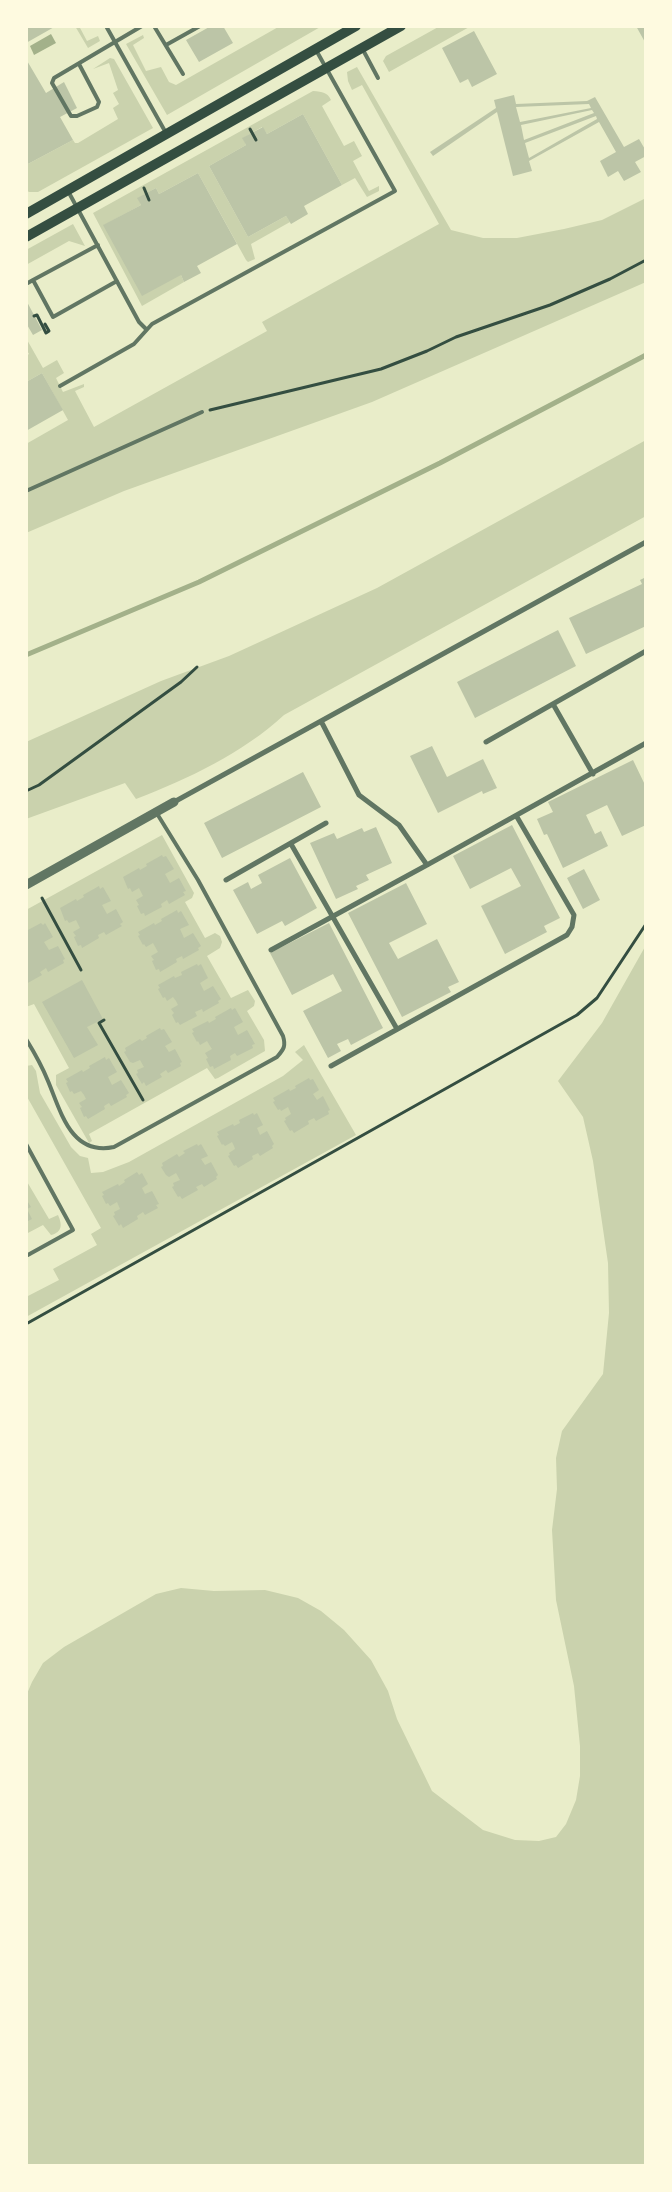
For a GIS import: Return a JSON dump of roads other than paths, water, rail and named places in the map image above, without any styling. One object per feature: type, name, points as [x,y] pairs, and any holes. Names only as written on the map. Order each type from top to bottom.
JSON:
[{"type":"main road","points":[[27,212],[68,191],[356,26]]},
{"type":"main road","points":[[26,237],[401,26]]},
{"type":"street","points":[[26,885],[646,542]]},
{"type":"street","points":[[486,742],[646,651]]},
{"type":"street","points":[[553,704],[592,774]]},
{"type":"street","points":[[321,722],[359,796],[399,825],[427,865]]},
{"type":"street","points":[[271,950],[517,816],[646,743]]},
{"type":"street","points":[[331,1066],[567,935],[572,926],[574,915],[517,816]]},
{"type":"street","points":[[226,880],[326,823]]},
{"type":"street","points":[[291,844],[397,1029]]},
{"type":"lane","points":[[106,26],[167,135]]},
{"type":"lane","points":[[79,64],[99,102],[97,107],[77,116],[71,116],[67,113],[52,83],[54,78],[142,26]]},
{"type":"lane","points":[[154,26],[183,74]]},
{"type":"lane","points":[[166,45],[200,26]]},
{"type":"lane","points":[[362,48],[378,78]]},
{"type":"lane","points":[[60,386],[134,344],[146,329],[395,191],[315,49]]},
{"type":"lane","points":[[68,191],[139,322],[146,329]]},
{"type":"lane","points":[[26,284],[98,246]]},
{"type":"lane","points":[[33,280],[53,317],[117,281]]},
{"type":"lane","points":[[26,491],[202,412]]},
{"type":"lane","points":[[26,1039],[48,1082],[53,1097],[76,1138],[90,1148],[101,1150],[114,1147],[277,1057],[284,1050],[285,1044],[282,1036],[254,983],[190,866],[156,812]]},
{"type":"lane","points":[[26,1144],[73,1230],[26,1256]]},
{"type":"waterway","points":[[26,655],[199,582],[440,463],[646,355]]}]
